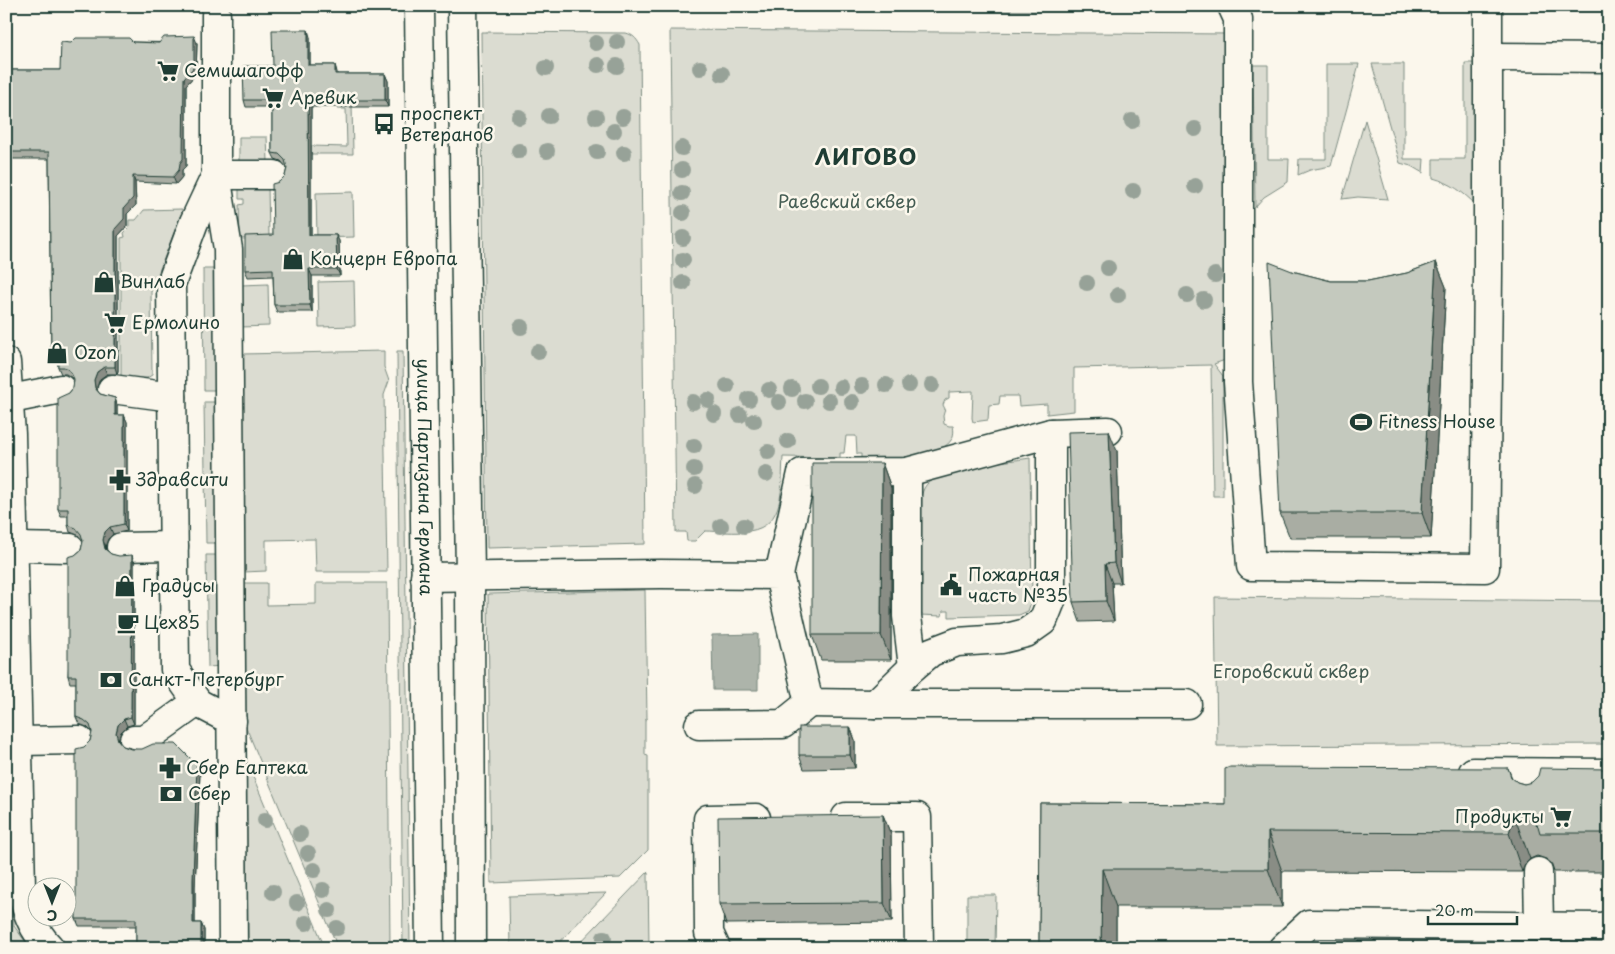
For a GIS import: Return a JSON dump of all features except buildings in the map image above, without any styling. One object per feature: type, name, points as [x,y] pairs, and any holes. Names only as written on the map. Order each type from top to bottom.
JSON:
[{"type":"main road","name":"улица Партизана Германа","points":[[420,6],[430,948]]},
{"type":"main road","points":[[462,6],[470,576],[471,948]]},
{"type":"main road","points":[[1232,6],[1238,18],[1238,382],[1251,566],[1485,568],[1488,6]]},
{"type":"main road","points":[[216,15],[216,175],[228,249],[233,948]]},
{"type":"main road","points":[[1488,57],[1609,58]]},
{"type":"main road","points":[[216,175],[274,175]]},
{"type":"main road","points":[[216,175],[194,222],[171,284],[175,670],[197,702],[232,721]]},
{"type":"main road","points":[[6,362],[14,547],[19,741],[12,817],[21,887],[26,910],[40,937],[50,948]]},
{"type":"main road","points":[[8,400],[61,389]]},
{"type":"main road","points":[[112,389],[172,397]]},
{"type":"main road","points":[[809,703],[779,575],[802,473],[907,472],[1051,432],[1108,430]]},
{"type":"main road","points":[[876,704],[931,652],[957,642],[1002,639],[1026,633],[1043,621],[1051,601],[1051,432]]},
{"type":"main road","points":[[907,472],[907,616],[913,667]]},
{"type":"main road","points":[[121,548],[174,546]]},
{"type":"main road","points":[[14,547],[70,548]]},
{"type":"main road","points":[[425,577],[661,574],[779,575]]},
{"type":"main road","points":[[134,740],[144,740],[197,702]]},
{"type":"main road","points":[[699,725],[783,724],[809,703],[1187,704]]},
{"type":"main road","points":[[19,741],[79,740]]},
{"type":"main road","points":[[1445,772],[1538,785],[1609,773]]},
{"type":"main road","points":[[817,818],[917,817],[918,948]]},
{"type":"main road","points":[[716,948],[709,933],[708,819],[778,818]]},
{"type":"main road","points":[[1538,872],[1538,926]]},
{"type":"main road","points":[[1284,948],[1309,924],[1538,926],[1604,933]]},
{"type":"green space","points":[[670,6],[1035,6],[1035,11]]},
{"type":"green space","name":"Раевский сквер","points":[[670,30],[1231,34],[1225,360],[1214,364],[1223,376],[1223,496],[1213,496],[1211,365],[1074,368],[1074,411],[1047,414],[1047,404],[1019,406],[1018,396],[1000,396],[999,404],[989,405],[988,420],[973,422],[973,391],[949,392],[949,398],[945,400],[943,405],[945,409],[943,416],[944,424],[953,426],[952,437],[945,446],[918,456],[861,459],[861,454],[857,454],[856,436],[846,436],[844,453],[840,453],[840,458],[783,457],[779,503],[770,521],[761,528],[738,532],[705,531],[695,541],[687,541],[686,532],[676,532]]},
{"type":"green space","points":[[481,32],[626,33],[634,37],[640,45],[645,544],[487,548]]},
{"type":"green space","points":[[1465,63],[1478,63],[1476,205],[1456,188],[1433,178],[1433,159],[1465,159]]},
{"type":"green space","points":[[1326,64],[1359,64],[1331,166],[1310,170],[1298,175],[1299,159],[1326,159]]},
{"type":"green space","points":[[1372,64],[1404,64],[1404,159],[1424,159],[1423,173],[1411,166],[1400,163]]},
{"type":"green space","points":[[1253,65],[1268,65],[1268,159],[1289,159],[1288,182],[1264,197],[1255,207]]},
{"type":"green space","points":[[338,104],[352,104],[353,154],[311,154],[311,146],[347,147],[346,109],[338,109]]},
{"type":"green space","points":[[1365,120],[1388,199],[1358,197],[1342,199]]},
{"type":"green space","points":[[239,137],[267,137],[268,161],[239,162]]},
{"type":"green space","points":[[268,187],[269,238],[240,239],[239,205],[244,204],[244,199],[239,199],[239,188]]},
{"type":"green space","points":[[353,192],[354,237],[317,238],[316,193]]},
{"type":"green space","points":[[182,209],[151,292],[152,375],[147,378],[121,378],[121,238],[125,237],[124,233],[129,228],[129,220],[136,220],[144,210]]},
{"type":"green space","points":[[203,269],[217,269],[218,390],[204,390]]},
{"type":"green space","points":[[354,281],[355,326],[319,327],[318,282]]},
{"type":"green space","points":[[268,284],[269,326],[241,327],[241,285]]},
{"type":"green space","points":[[384,351],[384,367],[389,381],[384,395],[387,572],[316,572],[315,539],[266,540],[266,571],[244,572],[242,354]]},
{"type":"green space","points":[[397,351],[403,351],[410,948],[403,948]]},
{"type":"green space","points":[[204,402],[218,402],[220,543],[206,543]]},
{"type":"green space","points":[[1030,458],[1032,599],[1028,611],[1019,615],[949,617],[949,611],[943,611],[942,616],[920,615],[920,500],[926,485],[936,477],[947,472],[991,463]]},
{"type":"green space","points":[[206,555],[220,555],[222,666],[208,667]]},
{"type":"green space","points":[[244,583],[267,583],[267,605],[316,604],[316,583],[387,583],[390,948],[338,948],[246,727]]},
{"type":"green space","points":[[645,590],[647,719],[645,720],[645,755],[648,756],[648,850],[620,878],[491,883],[488,594]]},
{"type":"green space","name":"Егоровский сквер","points":[[1215,597],[1609,601],[1609,744],[1217,746]]},
{"type":"green space","points":[[246,760],[325,948],[248,948]]},
{"type":"green space","points":[[648,872],[649,948],[575,948]]},
{"type":"green space","points":[[6,878],[11,885],[12,897],[9,897],[9,902],[13,902],[14,926],[30,948],[6,948]]},
{"type":"green space","points":[[606,893],[554,948],[510,948],[509,896]]},
{"type":"green space","points":[[967,895],[996,895],[995,948],[967,948]]},
{"type":"shaded area","points":[[758,634],[758,690],[713,690],[712,635]]},
{"type":"place","name":"Семишагофф","points":[[168,71]]},
{"type":"place","name":"Аревик","points":[[273,98]]},
{"type":"place","name":"проспект Ветеранов","points":[[384,124]]},
{"type":"place","name":"Концерн Европа","points":[[293,259]]},
{"type":"place","name":"Винлаб","points":[[104,282]]},
{"type":"place","name":"Ермолино","points":[[115,323]]},
{"type":"place","name":"Ozon","points":[[57,353]]},
{"type":"place","name":"Fitness House","points":[[1361,422]]},
{"type":"place","name":"Здравсити","points":[[120,480]]},
{"type":"place","name":"Пожарная часть №35","points":[[951,585]]},
{"type":"place","name":"Градусы","points":[[125,586]]},
{"type":"place","name":"Цех85","points":[[128,623]]},
{"type":"place","name":"Санкт-Петербург","points":[[111,680]]},
{"type":"place","name":"Сбер Еаптека","points":[[170,768]]},
{"type":"place","name":"Сбер","points":[[171,794]]},
{"type":"place","name":"Продукты","points":[[1561,817]]},
{"type":"district","name":"ЛИГОВО","points":[[866,157]]}]
